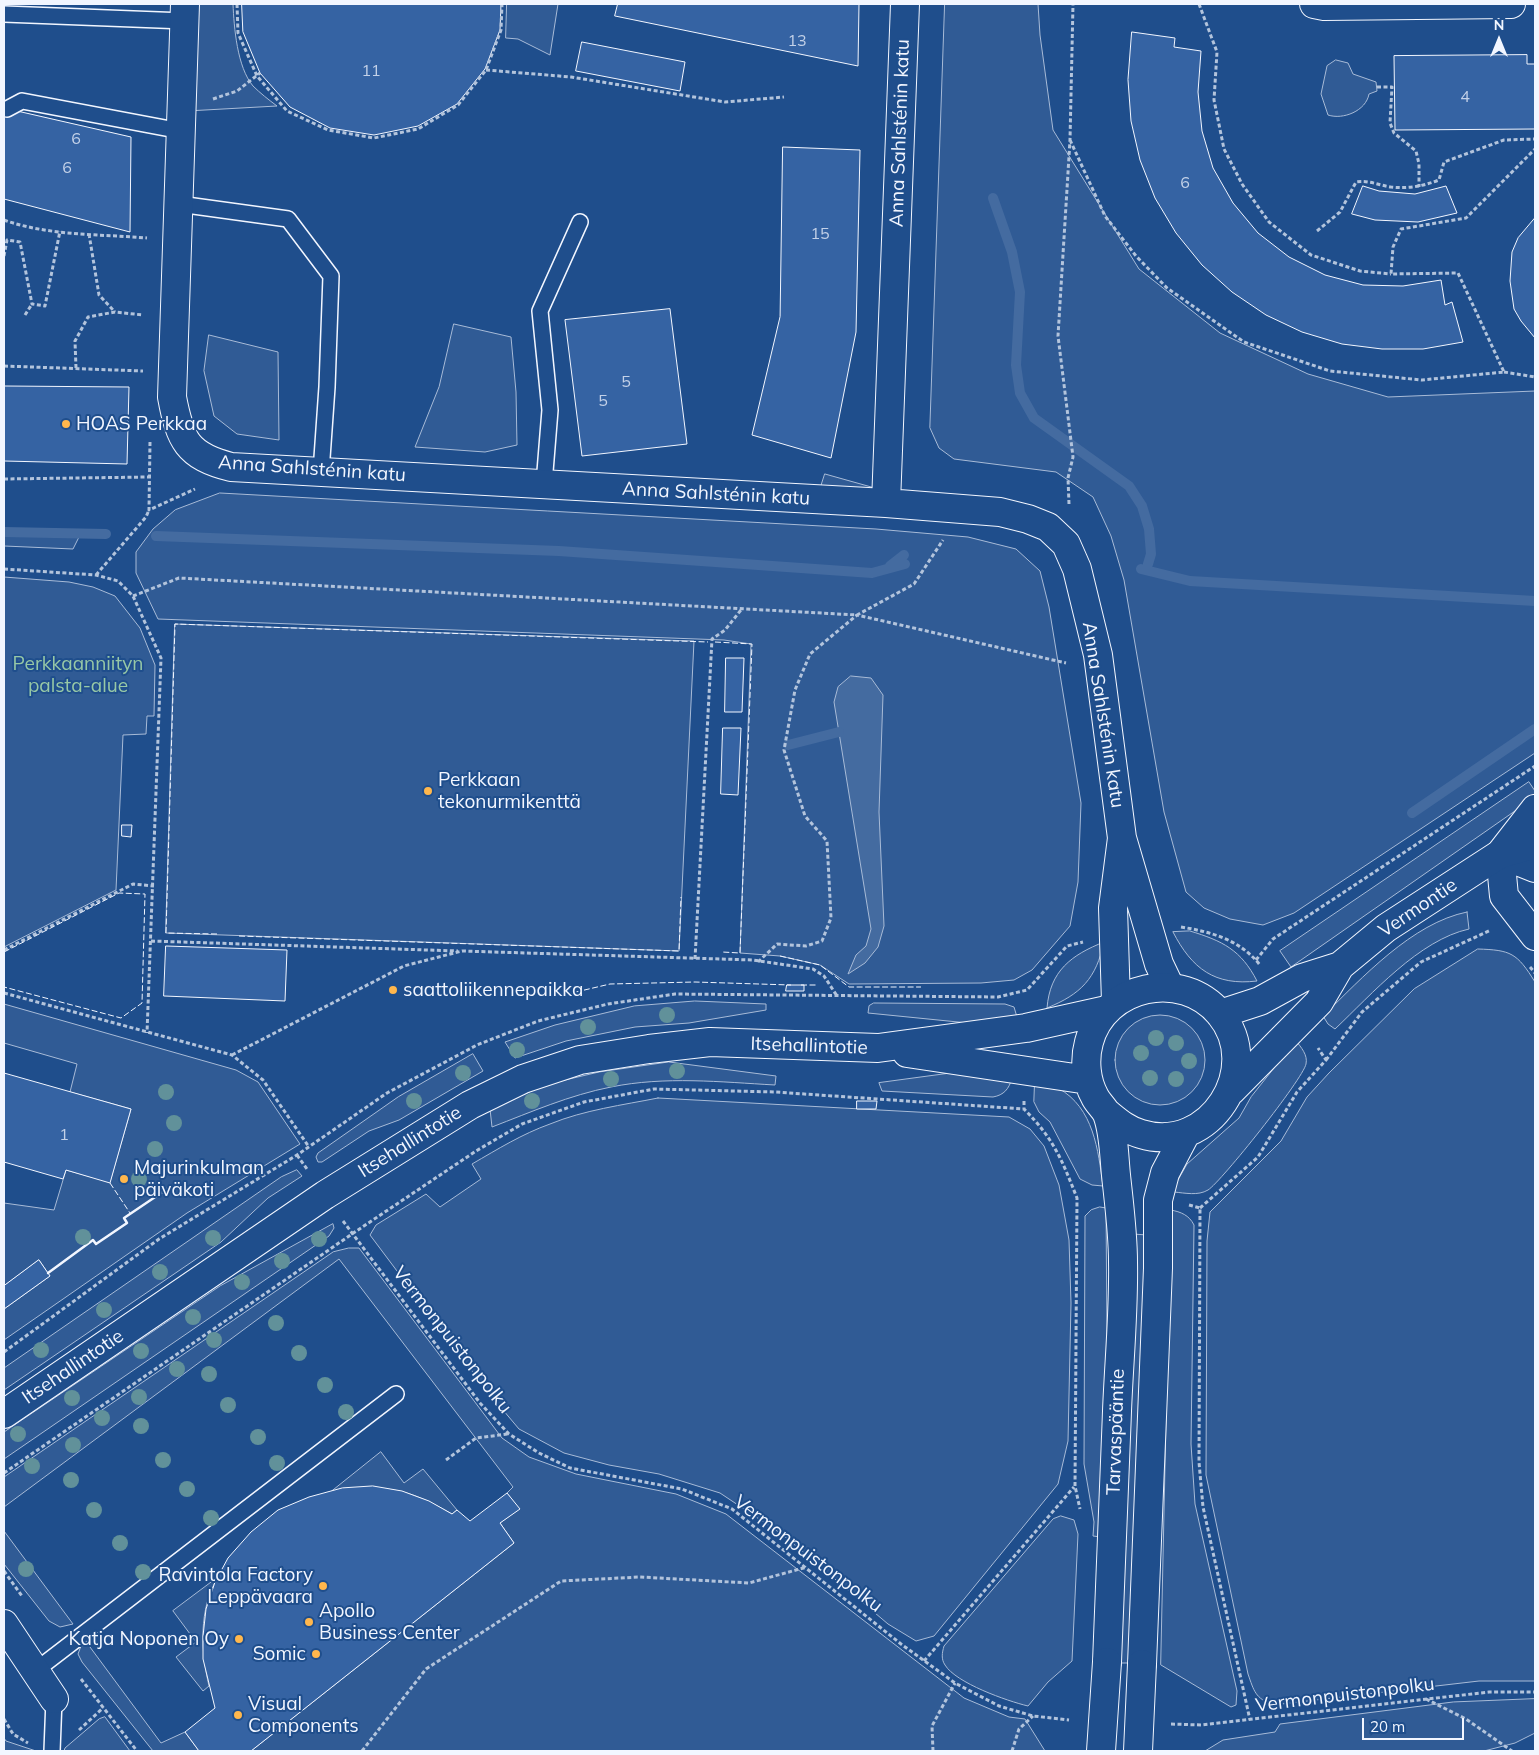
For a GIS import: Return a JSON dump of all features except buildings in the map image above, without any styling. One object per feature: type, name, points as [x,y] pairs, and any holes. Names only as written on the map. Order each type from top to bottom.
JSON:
[{"type":"main road","name":"Anna Sahlsténin katu","points":[[886,503],[905,4]]},
{"type":"main road","points":[[1314,4],[1324,6],[1511,4]]},
{"type":"main road","name":"Anna Sahlsténin katu","points":[[185,12],[172,397],[182,437],[192,450],[208,461],[231,467],[886,503],[1000,512],[1028,519],[1048,527],[1066,544],[1077,569],[1098,655],[1122,838],[1159,964],[1170,987]]},
{"type":"main road","name":"Vermontie","points":[[1500,854],[1535,809]]},
{"type":"main road","name":"Anna Sahlsténin katu","points":[[1111,1006],[1113,908],[1122,838]]},
{"type":"main road","name":"Vermontie","points":[[1231,1091],[1318,1002],[1340,966],[1386,928],[1500,854],[1535,844]]},
{"type":"main road","points":[[1535,868],[1500,854],[1504,896],[1535,936]]},
{"type":"main road","name":"Vermontie","points":[[1220,1014],[1260,1001],[1302,978],[1340,966]]},
{"type":"main road","points":[[1151,987],[1170,987],[1188,992],[1206,1001],[1220,1014],[1230,1031],[1236,1051],[1236,1071],[1231,1091],[1220,1109],[1205,1124],[1186,1133],[1164,1137],[1143,1135],[1123,1127],[1107,1113],[1095,1098],[1088,1080],[1086,1061],[1089,1042],[1096,1025],[1111,1006],[1132,992],[1151,987]]},
{"type":"main road","name":"Itsehallintotie","points":[[878,1048],[1026,1028],[1111,1006]]},
{"type":"main road","name":"Itsehallintotie","points":[[4,1414],[325,1195],[470,1105],[508,1085],[580,1060],[649,1048],[710,1042],[878,1048],[1088,1080]]},
{"type":"main road","name":"Tarvaspääntie","points":[[1101,1751],[1107,1662],[1123,1262],[1118,1198],[1107,1113]]},
{"type":"main road","name":"Tarvaspääntie","points":[[1138,1751],[1158,1268],[1158,1200],[1165,1174],[1186,1133]]},
{"type":"main road","points":[[4,1624],[54,1699]]},
{"type":"lane","points":[[4,14],[185,12]]},
{"type":"lane","points":[[7,109],[22,101],[181,120]]},
{"type":"lane","points":[[179,204],[288,219],[331,276],[327,387],[321,472]]},
{"type":"lane","points":[[544,484],[550,410],[540,311],[580,222]]},
{"type":"lane","points":[[35,1671],[396,1394]]},
{"type":"lane","points":[[52,1751],[54,1699]]},
{"type":"path","points":[[237,4],[238,33],[259,75],[287,111],[328,130],[374,138],[418,129],[458,105],[486,70],[501,30],[502,4]]},
{"type":"path","points":[[1070,554],[1068,478],[1073,457],[1058,336],[1070,140],[1074,4]]},
{"type":"path","points":[[1198,4],[1217,52],[1214,100],[1224,149],[1242,184],[1269,222],[1311,255],[1360,270],[1391,274],[1458,273],[1504,372]]},
{"type":"path","points":[[486,70],[571,77],[725,102],[784,97]]},
{"type":"path","points":[[181,120],[237,91],[259,75]]},
{"type":"path","points":[[1377,86],[1392,86],[1390,124],[1394,133],[1416,151],[1419,164],[1419,187]]},
{"type":"path","points":[[1317,231],[1340,212],[1356,182],[1367,180],[1391,186],[1419,187],[1439,180],[1444,162],[1504,140],[1535,139]]},
{"type":"path","points":[[1070,140],[1105,216],[1136,256],[1167,288],[1244,342],[1330,371],[1422,380],[1504,372],[1535,378]]},
{"type":"path","points":[[1391,274],[1393,247],[1401,228],[1466,218],[1535,149]]},
{"type":"path","points":[[4,220],[19,225],[60,231],[178,240]]},
{"type":"path","points":[[32,304],[45,306],[60,231]]},
{"type":"path","points":[[89,234],[100,295],[115,312]]},
{"type":"path","points":[[4,256],[5,239],[20,242],[32,304],[24,315]]},
{"type":"path","points":[[76,368],[75,341],[88,317],[115,312],[174,317]]},
{"type":"path","points":[[4,366],[173,373]]},
{"type":"path","points":[[96,575],[146,517],[149,510],[150,433]]},
{"type":"path","points":[[4,479],[148,477]]},
{"type":"path","points":[[149,510],[203,485]]},
{"type":"path","points":[[758,962],[777,944],[806,946],[822,941],[831,918],[826,841],[805,816],[784,750],[795,690],[810,654],[857,615],[914,584],[947,534]]},
{"type":"path","points":[[4,569],[96,575],[118,581],[133,596],[161,658],[148,1033]]},
{"type":"path","points":[[133,596],[179,578],[857,615],[1066,663]]},
{"type":"path","points":[[695,959],[712,638],[725,630],[742,610]]},
{"type":"path","points":[[1065,656],[1068,673]]},
{"type":"path","points":[[1256,960],[1273,940],[1535,766]]},
{"type":"path","points":[[4,950],[132,884],[154,886]]},
{"type":"path","points":[[1326,1060],[1362,1012],[1421,962],[1498,928],[1519,913]]},
{"type":"path","points":[[152,941],[758,962],[813,969],[824,976],[838,996]]},
{"type":"path","points":[[232,1055],[404,966],[462,951]]},
{"type":"path","points":[[1026,1028],[1027,990]]},
{"type":"path","points":[[4,993],[232,1055],[263,1080],[309,1147]]},
{"type":"path","points":[[1024,1071],[1024,1109],[1050,1137],[1061,1157],[1077,1198],[1075,1486],[1081,1514]]},
{"type":"path","points":[[4,1473],[352,1234],[476,1151],[522,1124],[584,1102],[654,1089],[766,1092],[1024,1109]]},
{"type":"path","name":"Vermonpuistonpolku","points":[[4,1352],[159,1239],[297,1155],[352,1234],[480,1403],[509,1434],[539,1453],[570,1468],[682,1489],[732,1509],[924,1661],[955,1683],[999,1706],[1033,1716],[1069,1720]]},
{"type":"path","points":[[1077,1198],[1118,1198]]},
{"type":"path","points":[[1158,1200],[1200,1208],[1199,1462],[1204,1507],[1250,1720]]},
{"type":"path","points":[[446,1460],[476,1438],[509,1434]]},
{"type":"path","points":[[924,1661],[1075,1486]]},
{"type":"path","points":[[362,1751],[426,1669],[561,1581],[640,1577],[748,1583],[807,1567]]},
{"type":"path","points":[[933,1751],[932,1726],[955,1683]]},
{"type":"path","name":"Vermonpuistonpolku","points":[[1166,1724],[1201,1725],[1489,1692],[1535,1692]]},
{"type":"path","points":[[1426,1699],[1466,1719],[1512,1751]]},
{"type":"path","points":[[1012,1751],[1019,1729],[1033,1716]]},
{"type":"green space","points":[[190,4],[233,4],[236,35],[243,68],[253,86],[277,106],[187,111]]},
{"type":"green space","points":[[507,4],[558,4],[550,55],[518,39],[506,38]]},
{"type":"green space","points":[[945,4],[1038,4],[1040,35],[1053,130],[1139,269],[1220,333],[1308,374],[1388,397],[1535,391],[1535,753],[1294,913],[1263,925],[1230,919],[1204,908],[1186,892],[1164,812],[1124,580],[1111,536],[1093,497],[1056,472],[954,459],[939,448],[930,428]]},
{"type":"green space","points":[[1336,60],[1348,63],[1353,74],[1376,82],[1377,91],[1369,94],[1367,100],[1359,109],[1353,113],[1340,116],[1328,115],[1321,94],[1327,66]]},
{"type":"green space","points":[[454,324],[511,337],[516,392],[517,445],[485,452],[415,447],[439,387]]},
{"type":"green space","points":[[209,335],[278,352],[279,440],[237,434],[214,416],[204,371]]},
{"type":"green space","points":[[825,474],[882,490],[818,496]]},
{"type":"green space","points":[[220,493],[876,529],[968,537],[1016,549],[1040,571],[1049,607],[1081,803],[1078,882],[1070,926],[1032,970],[1014,980],[981,983],[849,984],[820,965],[780,956],[740,953],[751,644],[724,640],[158,619],[136,573],[136,552],[153,529],[175,510]]},
{"type":"green space","points":[[4,532],[79,537],[73,549],[4,546]]},
{"type":"green space","name":"Perkkaanniityn palsta-alue","points":[[4,577],[69,582],[93,587],[115,596],[140,628],[155,665],[154,716],[147,716],[146,734],[123,735],[116,890],[4,947]]},
{"type":"green space","name":"Perkkaan tekonurmikenttä","points":[[175,624],[694,641],[679,951],[166,933]]},
{"type":"green space","points":[[1529,782],[1535,791],[1535,797],[1291,967],[1280,951]]},
{"type":"green space","points":[[1467,912],[1469,929],[1450,935],[1414,956],[1380,985],[1335,1029],[1328,1024],[1323,1016],[1389,954],[1427,928],[1447,918]]},
{"type":"green space","points":[[1190,931],[1230,948],[1251,970],[1257,981],[1229,981],[1206,972],[1188,956],[1173,932]]},
{"type":"green space","points":[[1104,942],[1101,955],[1085,984],[1069,997],[1047,1008],[1053,984],[1064,966],[1092,947]]},
{"type":"green space","points":[[1478,949],[1498,950],[1512,955],[1518,959],[1535,982],[1535,1681],[1479,1681],[1273,1705],[1259,1697],[1248,1674],[1206,1475],[1207,1241],[1210,1212],[1281,1141],[1307,1097],[1414,989]]},
{"type":"green space","points":[[695,1001],[766,1004],[766,1010],[689,1023],[635,1027],[566,1041],[515,1058],[505,1042],[555,1025],[634,1006]]},
{"type":"green space","points":[[874,1003],[1005,1004],[1014,1007],[1017,1017],[968,1023],[868,1013],[869,1006]]},
{"type":"green space","name":"Majurinkulman päiväkoti","points":[[4,1004],[236,1070],[258,1082],[300,1144],[187,1213],[4,1340],[4,1309],[50,1276],[39,1260],[4,1286],[4,1203],[54,1210],[66,1170],[110,1182],[131,1109],[70,1092],[77,1064],[4,1043]]},
{"type":"green space","points":[[1160,1015],[1177,1018],[1192,1028],[1202,1043],[1205,1060],[1202,1077],[1192,1092],[1177,1102],[1160,1105],[1143,1102],[1128,1092],[1118,1077],[1115,1060],[1118,1043],[1128,1028],[1143,1018]]},
{"type":"green space","points":[[1296,1041],[1305,1054],[1306,1064],[1291,1089],[1244,1151],[1208,1190],[1196,1194],[1174,1192],[1174,1187],[1187,1164],[1239,1118],[1251,1097]]},
{"type":"green space","points":[[473,1054],[483,1071],[399,1120],[369,1131],[322,1162],[318,1162],[316,1157],[318,1153],[398,1097]]},
{"type":"green space","points":[[669,1062],[776,1076],[775,1085],[714,1081],[672,1081],[631,1084],[611,1087],[551,1104],[492,1127],[490,1109],[548,1084],[599,1072]]},
{"type":"green space","points":[[951,1073],[1012,1078],[1006,1091],[993,1097],[882,1091],[879,1083]]},
{"type":"green space","points":[[1035,1081],[1058,1088],[1070,1096],[1080,1107],[1087,1118],[1096,1144],[1103,1186],[1092,1185],[1080,1179],[1050,1122],[1039,1112],[1034,1102]]},
{"type":"green space","points":[[658,1098],[1009,1117],[1030,1129],[1044,1146],[1059,1185],[1069,1240],[1071,1303],[1068,1441],[1058,1484],[934,1636],[916,1641],[888,1624],[783,1535],[720,1493],[659,1474],[609,1465],[564,1453],[519,1429],[487,1391],[370,1235],[376,1225],[426,1194],[440,1207],[481,1179],[472,1164],[530,1132],[576,1115]]},
{"type":"green space","points":[[297,1170],[302,1176],[268,1198],[221,1242],[4,1390],[4,1368],[281,1177]]},
{"type":"green space","points":[[1100,1207],[1106,1208],[1107,1337],[1101,1537],[1093,1536],[1094,1522],[1084,1464],[1085,1216],[1091,1210]]},
{"type":"green space","points":[[1171,1210],[1184,1214],[1194,1225],[1191,1444],[1195,1504],[1237,1691],[1236,1705],[1231,1707],[1161,1665]]},
{"type":"green space","points":[[333,1224],[334,1228],[329,1236],[4,1459],[4,1432],[220,1286]]},
{"type":"green space","points":[[1133,1234],[1147,1235],[1129,1663],[1119,1663]]},
{"type":"green space","points":[[349,1248],[359,1248],[502,1438],[529,1457],[576,1474],[676,1494],[726,1514],[964,1698],[1009,1717],[1025,1719],[1045,1751],[251,1751],[514,1543],[500,1523],[519,1509],[507,1493],[513,1487],[339,1259],[4,1507],[4,1477],[333,1252]]},
{"type":"green space","points":[[381,1452],[404,1483],[423,1469],[457,1510],[452,1514],[421,1498],[395,1490],[367,1488],[332,1491]]},
{"type":"green space","points":[[1061,1516],[1074,1520],[1078,1534],[1072,1661],[1048,1682],[1028,1706],[995,1696],[960,1678],[945,1665],[942,1658],[943,1651],[944,1646],[1053,1519]]},
{"type":"green space","points":[[4,1531],[73,1624],[60,1627],[49,1621],[4,1564]]},
{"type":"green space","points":[[218,1577],[207,1603],[204,1617],[204,1659],[209,1686],[203,1691],[176,1657],[196,1642],[173,1611]]},
{"type":"green space","points":[[87,1643],[161,1743],[185,1732],[199,1751],[153,1751],[82,1662],[78,1654],[81,1646]]},
{"type":"green space","points":[[1535,1699],[1535,1733],[1515,1743],[1484,1751],[1205,1751],[1223,1740],[1275,1732],[1280,1724],[1453,1702]]},
{"type":"green space","points":[[105,1717],[130,1751],[64,1751],[65,1748],[99,1719]]},
{"type":"green space","points":[[4,1738],[6,1741],[36,1751],[4,1751]]},
{"type":"shaded area","points":[[851,676],[871,678],[883,695],[879,812],[884,926],[878,947],[865,963],[848,974],[856,955],[866,946],[871,929],[834,702],[838,687]]},
{"type":"waterway","points":[[993,198],[1012,252],[1020,292],[1016,365],[1020,393],[1034,418],[1129,486],[1142,506],[1149,529],[1151,554],[1148,564]]},
{"type":"waterway","points":[[4,532],[106,534]]},
{"type":"waterway","points":[[156,536],[559,551],[872,573],[905,564]]},
{"type":"waterway","points":[[890,566],[904,555]]},
{"type":"waterway","points":[[1141,569],[1190,581],[1535,601]]},
{"type":"waterway","points":[[1412,813],[1535,729]]},
{"type":"waterway","points":[[788,745],[839,732]]},
{"type":"fence","points":[[217,934],[166,933],[175,624],[708,642]]},
{"type":"fence","points":[[715,642],[752,644],[740,953],[722,952]]},
{"type":"fence","points":[[4,952],[119,893],[145,894],[142,1003],[121,1018],[4,987]]},
{"type":"fence","points":[[239,936],[679,951],[681,897]]},
{"type":"fence","points":[[780,956],[820,965],[849,987],[921,987]]},
{"type":"fence","points":[[559,996],[610,984],[695,982],[791,985]]},
{"type":"fence","points":[[801,985],[818,985]]},
{"type":"fence","points":[[110,1183],[130,1213]]},
{"type":"wall","points":[[48,1273],[93,1240],[96,1244],[127,1223],[124,1218],[170,1187]]},
{"type":"place","name":"HOAS Perkkaa","points":[[66,424]]},
{"type":"place","name":"Perkkaan tekonurmikenttä","points":[[428,791]]},
{"type":"place","name":"saattoliikennepaikka","points":[[393,990]]},
{"type":"place","name":"Majurinkulman päiväkoti","points":[[124,1179]]},
{"type":"place","name":"Ravintola Factory Leppävaara","points":[[323,1586]]},
{"type":"place","name":"Apollo Business Center","points":[[309,1622]]},
{"type":"place","name":"Katja Noponen Oy","points":[[239,1639]]},
{"type":"place","name":"Somic","points":[[316,1654]]},
{"type":"place","name":"Visual Components","points":[[238,1715]]}]
